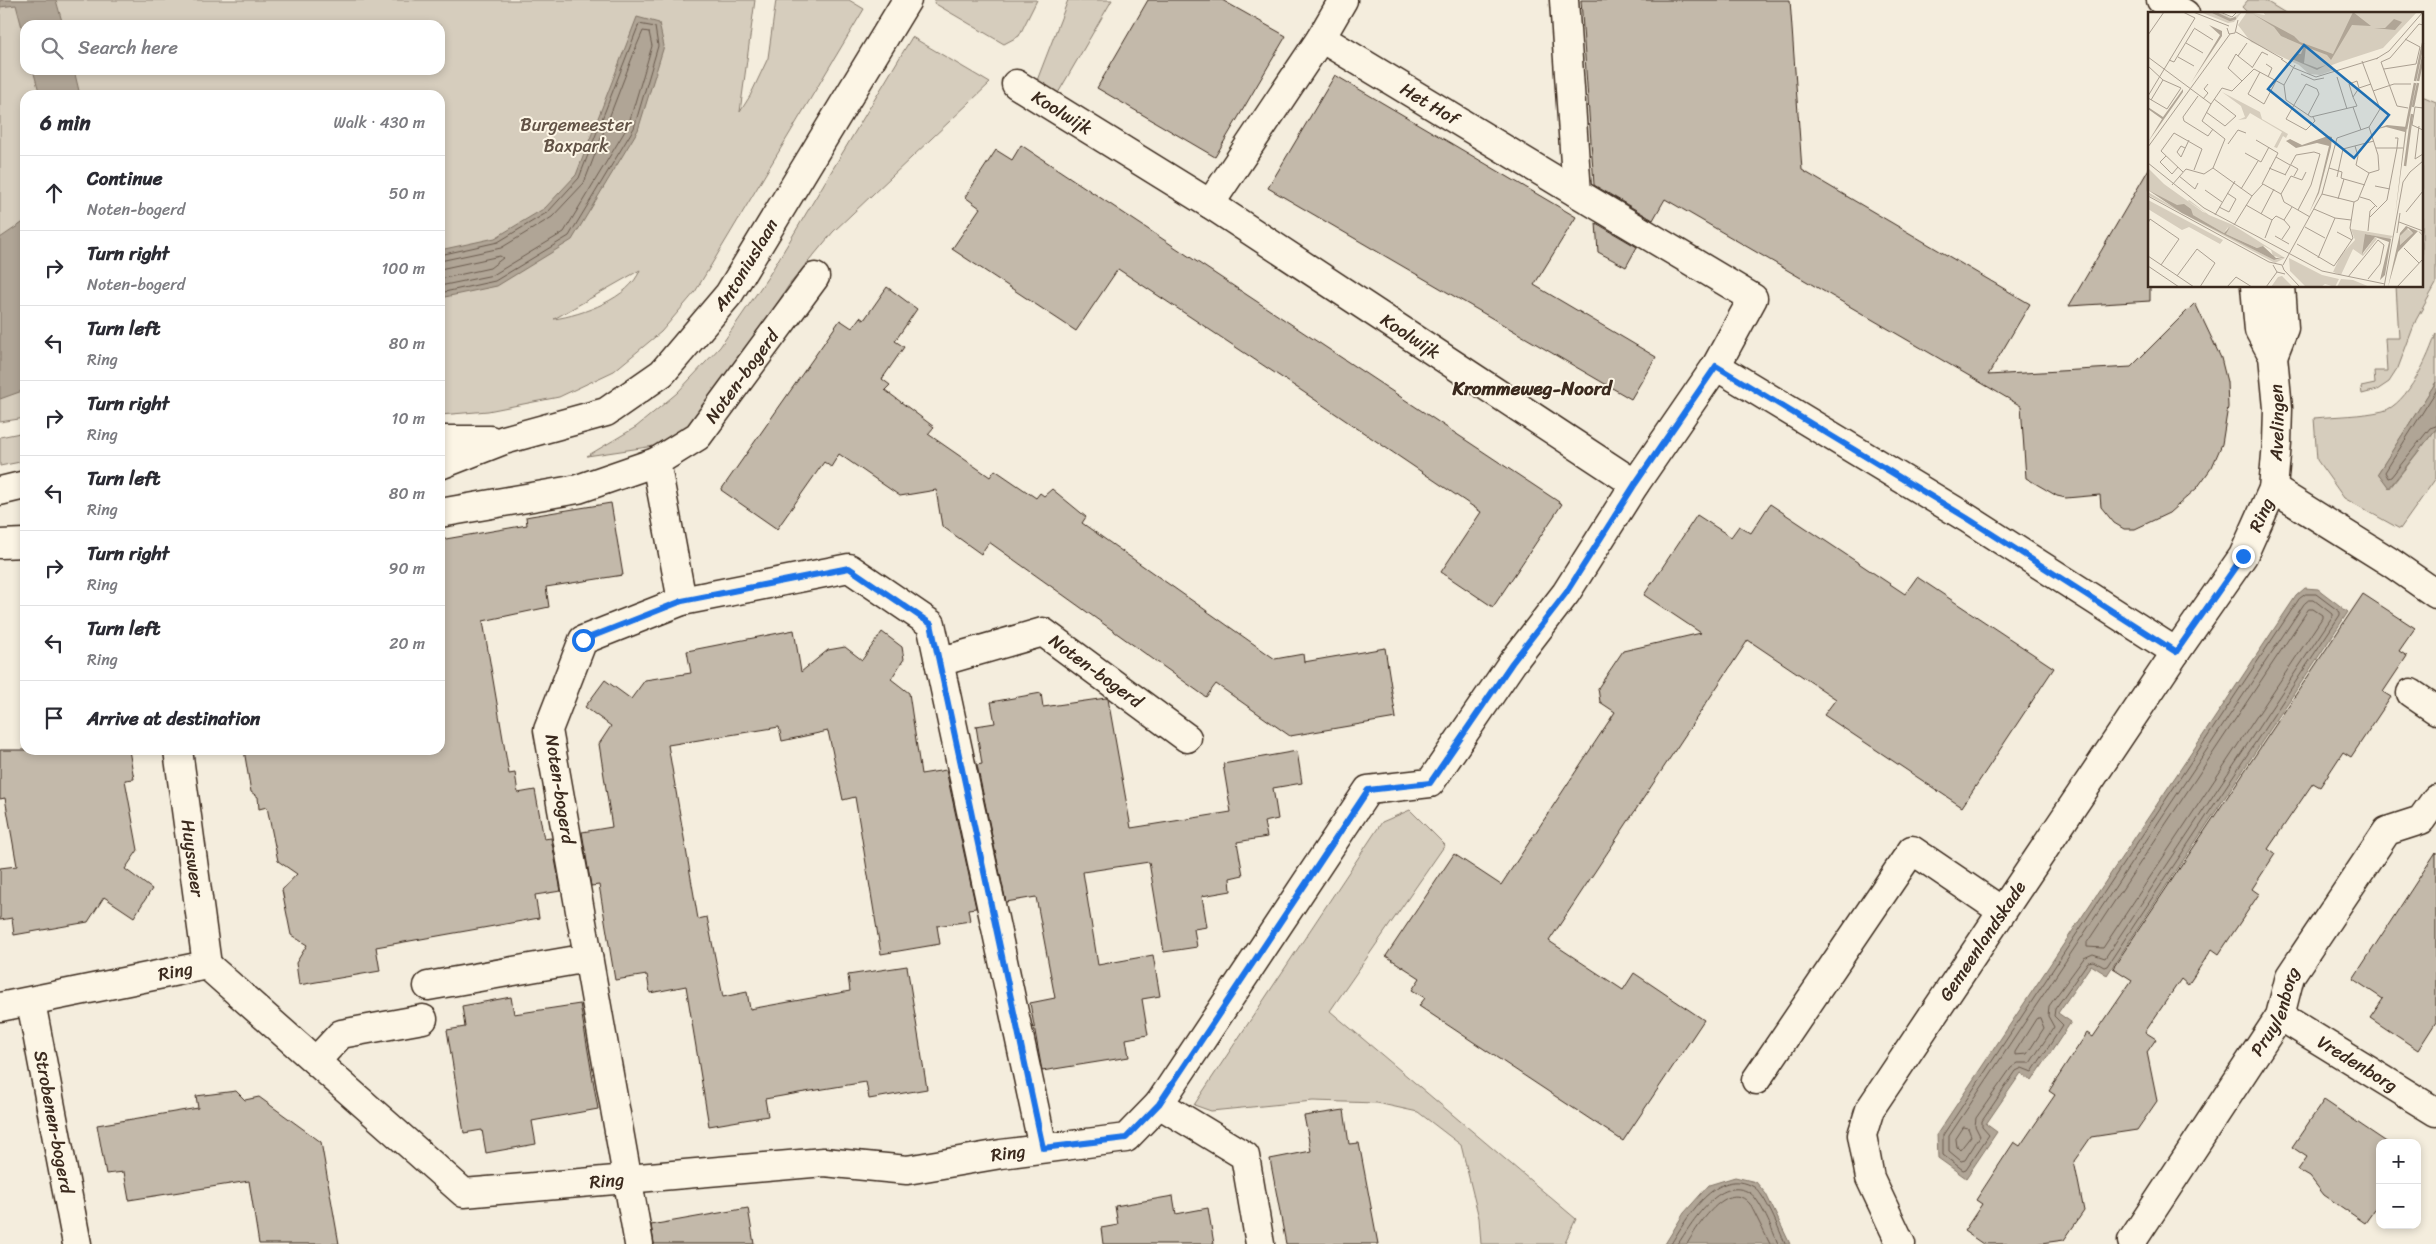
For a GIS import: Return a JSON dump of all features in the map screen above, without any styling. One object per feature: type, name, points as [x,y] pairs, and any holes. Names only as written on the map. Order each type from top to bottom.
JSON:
[{"type":"street","name":"Antoniuslaan","points":[[445,463],[504,440],[606,412],[662,373],[729,294],[907,0]]},
{"type":"street","points":[[1210,204],[1321,38],[1343,0]]},
{"type":"street","points":[[1564,0],[1577,193]]},
{"type":"street","points":[[2161,0],[2182,12]]},
{"type":"street","name":"Het Hof","points":[[1321,38],[1754,298],[1716,366]]},
{"type":"street","name":"Koolwijk","points":[[1016,84],[1210,204],[1635,484]]},
{"type":"street","name":"Noten-bogerd","points":[[445,512],[578,489],[656,462],[698,436],[815,277]]},
{"type":"street","name":"Avelingen","points":[[2255,288],[2259,330],[2273,356],[2278,408],[2273,489]]},
{"type":"street","name":"Avelingen","points":[[2273,356],[2284,328],[2281,288]]},
{"type":"street","points":[[1716,366],[1967,518],[2176,652]]},
{"type":"street","name":"Ring","points":[[0,1007],[207,964],[464,1194],[824,1162],[907,1170],[1043,1148],[1126,1138],[1159,1104],[1368,790],[1430,783],[1512,663],[1566,593],[1635,484],[1716,366]]},
{"type":"street","name":"Antoniuslaan","points":[[445,440],[504,440]]},
{"type":"street","points":[[656,462],[682,601]]},
{"type":"street","points":[[0,490],[20,486]]},
{"type":"street","name":"Ring","points":[[2176,652],[2243,556],[2273,489],[2390,562],[2436,594]]},
{"type":"street","points":[[0,544],[20,543]]},
{"type":"street","name":"Noten-bogerd","points":[[639,1244],[548,730],[583,640],[682,601],[849,568],[931,624],[1043,1148]]},
{"type":"street","name":"Noten-bogerd","points":[[939,662],[1043,632],[1187,738]]},
{"type":"street","name":"Gemeenlandskade","points":[[1901,1244],[1870,1178],[1862,1135],[1870,1109],[2176,652]]},
{"type":"street","points":[[2410,693],[2436,710]]},
{"type":"street","name":"Huysweer","points":[[179,755],[207,964]]},
{"type":"street","name":"Pruylenborg","points":[[2133,1244],[2132,1241],[2280,1016],[2290,976],[2387,831],[2421,820],[2436,799]]},
{"type":"street","points":[[1756,1080],[1912,850],[2002,911]]},
{"type":"street","points":[[428,986],[588,958]]},
{"type":"street","name":"Strobenen-bogerd","points":[[31,1002],[77,1244]]},
{"type":"street","name":"Vredenborg","points":[[2280,1016],[2436,1112]]},
{"type":"street","points":[[316,1062],[341,1034],[422,1019]]},
{"type":"street","points":[[1159,1104],[1246,1156],[1260,1244]]},
{"type":"green space","name":"Burgemeester Baxpark","points":[[0,0],[755,0],[740,112],[750,96],[768,58],[776,0],[849,0],[864,9],[695,292],[661,332],[614,371],[559,397],[488,411],[445,415],[445,90],[20,90],[20,419],[0,422]],"holes":[[[640,270],[635,280],[616,297],[604,304],[578,314],[554,319]]]},
{"type":"green space","points":[[935,0],[1037,0],[1019,36],[1004,44],[934,3]]},
{"type":"green space","points":[[1068,0],[1112,0],[1054,100],[1036,83]]},
{"type":"green space","points":[[2248,0],[2264,0],[2284,12],[2247,12],[2242,7]]},
{"type":"green space","points":[[912,37],[990,83],[833,232],[789,285],[688,441],[587,456],[636,427],[677,393],[720,347],[768,277]]},
{"type":"green space","points":[[2424,97],[2436,102],[2436,284],[2416,320],[2398,368],[2389,382],[2377,390],[2362,394],[2361,387],[2375,384],[2374,371],[2387,371],[2385,338],[2399,338],[2396,288],[2424,288]]},
{"type":"green space","points":[[2436,333],[2436,382],[2378,473],[2390,488],[2436,429],[2436,478],[2400,529],[2344,498],[2317,460],[2314,418],[2366,414],[2383,411],[2392,407],[2401,399],[2416,378],[2429,353]]},
{"type":"green space","points":[[20,433],[20,462],[0,466],[0,437]]},
{"type":"green space","points":[[1410,810],[1445,845],[1330,1011],[1576,1219],[1564,1244],[1481,1244],[1479,1218],[1461,1145],[1418,1112],[1377,1103],[1313,1101],[1211,1111],[1194,1105],[1382,822]]},
{"type":"water","points":[[0,0],[56,0],[62,20],[20,20],[16,5],[0,7]]},
{"type":"water","points":[[637,17],[659,23],[664,46],[638,130],[572,240],[497,286],[445,297],[445,249],[495,238],[545,208],[576,175]]},
{"type":"water","points":[[34,75],[75,75],[79,90],[39,90]]},
{"type":"water","points":[[20,224],[20,392],[0,399],[0,238]]},
{"type":"water","points":[[2436,382],[2436,429],[2389,488],[2378,473]]},
{"type":"water","points":[[2305,588],[2318,589],[2348,612],[2107,975],[2091,965],[2058,1013],[2071,1022],[2032,1081],[2021,1073],[1986,1124],[1997,1132],[1966,1178],[1938,1158],[1937,1134],[2296,596]]},
{"type":"water","points":[[1735,1177],[1756,1182],[1766,1194],[1790,1244],[1665,1244],[1684,1213],[1709,1185]]},
{"type":"building","points":[[1148,0],[1222,0],[1286,36],[1215,157],[1097,88]]},
{"type":"building","points":[[1581,0],[1790,0],[1802,170],[2030,304],[1988,375],[2131,367],[2195,303],[2221,358],[2227,382],[2228,407],[2222,444],[2212,467],[2197,488],[2169,513],[2135,529],[2124,529],[2114,523],[2101,507],[2100,495],[2066,498],[2057,496],[2026,478],[2021,406],[1665,199],[1653,220],[1594,185]]},
{"type":"building","points":[[1335,75],[1576,217],[1534,285],[1656,357],[1631,399],[1268,188]]},
{"type":"building","points":[[1021,145],[1562,504],[1493,607],[1441,572],[1481,512],[1118,269],[1076,331],[952,249],[980,208],[965,197],[996,150],[1012,160]]},
{"type":"building","points":[[2148,170],[2148,288],[2150,288],[2150,301],[2069,306]]},
{"type":"building","points":[[1596,223],[1637,247],[1626,267],[1598,252]]},
{"type":"building","points":[[887,287],[917,309],[895,341],[904,347],[882,379],[890,385],[885,390],[934,427],[928,434],[990,477],[995,470],[1036,498],[1040,493],[1044,496],[1052,489],[1086,517],[1082,523],[1275,659],[1303,654],[1304,662],[1385,648],[1396,718],[1290,736],[1216,684],[1206,697],[989,542],[981,554],[942,526],[936,490],[900,496],[839,454],[831,467],[824,462],[777,529],[721,490],[840,320],[852,328],[860,317],[864,320]]},
{"type":"building","points":[[611,503],[623,575],[546,587],[549,607],[483,621],[509,774],[515,773],[518,793],[535,790],[544,839],[551,838],[561,891],[535,895],[539,918],[376,947],[380,971],[299,985],[296,963],[307,945],[291,935],[282,890],[297,874],[278,861],[267,807],[259,809],[258,797],[251,792],[245,755],[445,755],[445,539],[527,525],[526,517]]},
{"type":"building","points":[[1770,504],[1905,594],[1917,577],[2054,668],[1962,807],[1824,715],[1836,699],[1748,640],[1549,941],[1623,990],[1634,973],[1704,1020],[1623,1141],[1419,1006],[1425,998],[1412,990],[1420,978],[1386,956],[1454,854],[1501,885],[1615,712],[1600,702],[1598,688],[1623,651],[1701,633],[1644,595],[1697,515],[1731,537],[1739,526],[1751,533]]},
{"type":"building","points":[[2363,594],[2415,628],[2399,651],[2407,656],[2383,692],[2391,697],[2351,757],[2343,752],[2320,787],[2313,783],[2268,849],[2275,854],[2252,889],[2259,894],[2219,954],[2212,949],[2188,985],[2181,979],[2145,1032],[2156,1039],[2147,1052],[2157,1101],[2137,1130],[2091,1137],[2074,1161],[2084,1211],[2064,1240],[2035,1244],[1983,1244],[1964,1231],[1982,1204],[1976,1200],[2014,1142],[2020,1146],[2055,1095],[2049,1091],[2087,1033],[2093,1037],[2132,980],[2113,968]]},
{"type":"building","points":[[794,630],[801,672],[828,650],[845,647],[862,660],[882,632],[902,647],[904,659],[891,679],[909,693],[921,774],[946,770],[976,908],[968,909],[970,921],[937,926],[940,944],[881,954],[855,797],[843,800],[828,731],[782,741],[779,727],[668,745],[698,919],[707,917],[723,997],[747,992],[750,1009],[850,991],[848,975],[907,966],[927,1089],[869,1099],[866,1082],[799,1093],[765,1099],[768,1116],[709,1126],[686,986],[650,993],[647,975],[615,980],[599,885],[591,886],[582,832],[612,827],[599,744],[611,726],[585,707],[605,680],[631,699],[645,680],[691,673],[687,651]]},
{"type":"building","points":[[1041,693],[1043,707],[1108,699],[1131,828],[1231,812],[1223,764],[1297,751],[1302,783],[1273,788],[1278,819],[1264,822],[1267,837],[1237,842],[1243,875],[1230,878],[1231,891],[1202,896],[1207,927],[1194,929],[1197,947],[1164,952],[1149,862],[1083,872],[1098,965],[1153,955],[1160,996],[1142,999],[1148,1035],[1126,1039],[1129,1057],[1042,1071],[1030,1003],[1055,998],[1036,897],[1006,902],[977,765],[982,764],[976,726],[995,723],[991,702]]},
{"type":"building","points":[[0,750],[20,750],[20,755],[130,755],[134,779],[125,780],[138,850],[125,869],[152,889],[134,917],[104,897],[88,922],[14,935],[12,918],[0,920],[0,868],[17,866],[5,798],[0,799]]},
{"type":"building","points":[[2436,852],[2436,1022],[2418,1050],[2370,1018],[2383,999],[2353,979]]},
{"type":"building","points":[[511,997],[514,1014],[580,1004],[598,1109],[532,1121],[536,1144],[486,1153],[482,1130],[464,1133],[447,1030],[465,1027],[462,1006]]},
{"type":"building","points":[[236,1091],[245,1100],[259,1097],[321,1142],[339,1244],[259,1244],[249,1181],[129,1200],[124,1172],[106,1174],[97,1125],[198,1108],[196,1096]]},
{"type":"building","points":[[2324,1100],[2382,1139],[2376,1139],[2376,1208],[2365,1223],[2324,1195],[2310,1177],[2298,1170],[2307,1157],[2292,1147]]},
{"type":"building","points":[[1344,1110],[1349,1144],[1359,1143],[1378,1244],[1286,1244],[1270,1159],[1311,1151],[1304,1116]]},
{"type":"building","points":[[1173,1196],[1176,1214],[1208,1208],[1214,1244],[1103,1244],[1101,1228],[1118,1225],[1115,1206]]},
{"type":"building","points":[[748,1208],[754,1244],[654,1244],[651,1225]]},
{"type":"district","name":"Krommeweg-Noord","points":[[1532,388]]},
{"type":"route","points":[[583,640],[682,601],[849,568],[931,624],[1043,1148],[1126,1138],[1159,1104],[1368,790],[1430,783],[1512,663],[1566,593],[1635,484],[1716,366],[1967,518],[2176,652],[2243,556]]}]
